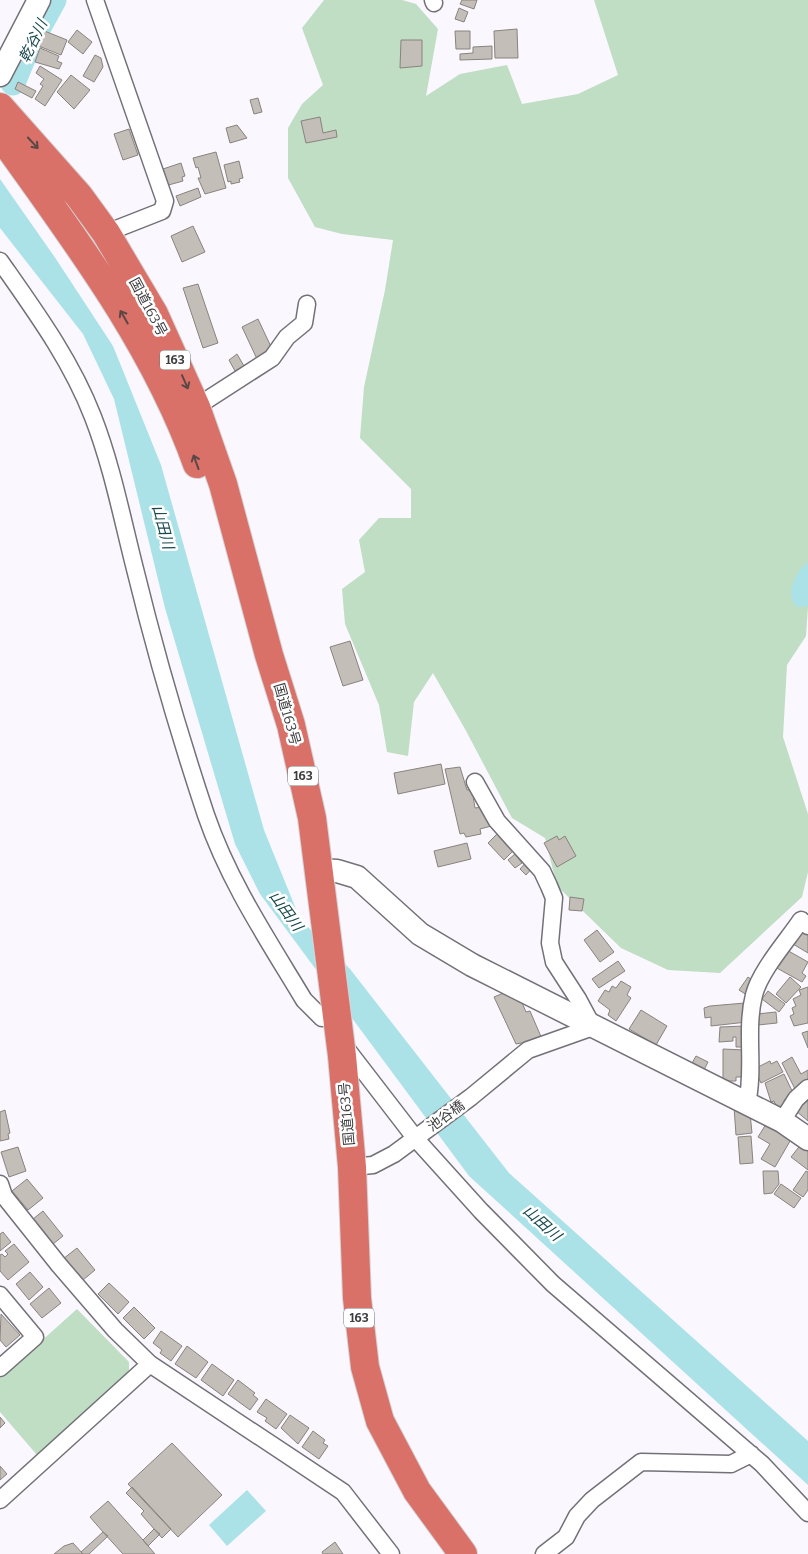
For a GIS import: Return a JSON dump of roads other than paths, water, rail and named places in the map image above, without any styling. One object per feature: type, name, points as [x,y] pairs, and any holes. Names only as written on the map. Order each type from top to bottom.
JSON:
[{"type":"highway","name":"国道163号","points":[[0,107],[57,169],[106,233],[154,314],[196,407],[223,484],[303,772],[319,870],[336,1033],[342,1056],[352,1167],[357,1298],[366,1367],[380,1421],[417,1491],[463,1554]]},
{"type":"highway","name":"国道163号","points":[[0,138],[11,150],[94,265],[148,357],[186,435],[251,614],[269,655]]},
{"type":"street","points":[[0,75],[38,0]]},
{"type":"street","points":[[94,0],[166,201],[162,211],[106,233]]},
{"type":"street","points":[[0,261],[52,334],[76,378],[93,418],[118,495],[135,570],[185,748],[206,815],[228,871],[304,1000],[336,1033],[418,1137],[481,1211],[553,1284],[751,1454],[808,1513]]},
{"type":"street","points":[[196,407],[272,358],[287,337],[304,323],[307,304]]},
{"type":"street","points":[[475,782],[497,820],[542,871],[554,898],[550,943],[554,962],[578,999],[593,1027]]},
{"type":"street","points":[[319,870],[337,871],[357,877],[420,934],[472,965],[782,1121],[808,1139]]},
{"type":"street","points":[[747,1103],[750,1091],[750,1038],[754,995],[762,978],[801,920],[808,926]]},
{"type":"street","name":"池谷橋","points":[[352,1167],[373,1165],[394,1154],[471,1098],[528,1050],[593,1027]]},
{"type":"street","points":[[782,1121],[796,1099],[808,1088]]},
{"type":"street","points":[[0,1184],[4,1196],[59,1266],[115,1330],[150,1364],[343,1492],[390,1554]]},
{"type":"street","points":[[0,1295],[35,1337],[0,1368]]},
{"type":"street","points":[[0,1500],[150,1364]]},
{"type":"street","points":[[544,1554],[566,1537],[577,1516],[592,1500],[641,1462],[731,1464],[751,1454]]},
{"type":"water","name":"山田川","points":[[0,179],[56,259],[113,346],[161,465],[264,830],[300,919],[350,969],[509,1173],[808,1441],[808,1485],[469,1176],[260,894],[235,844],[165,608],[114,399],[83,334],[0,228]]},
{"type":"water","points":[[808,562],[808,606],[797,607],[793,602],[792,596],[793,583],[799,571]]},
{"type":"water","points":[[247,1490],[266,1511],[227,1546],[209,1525]]},
{"type":"waterway","name":"乾谷川","points":[[13,83],[27,49],[54,0]]}]
